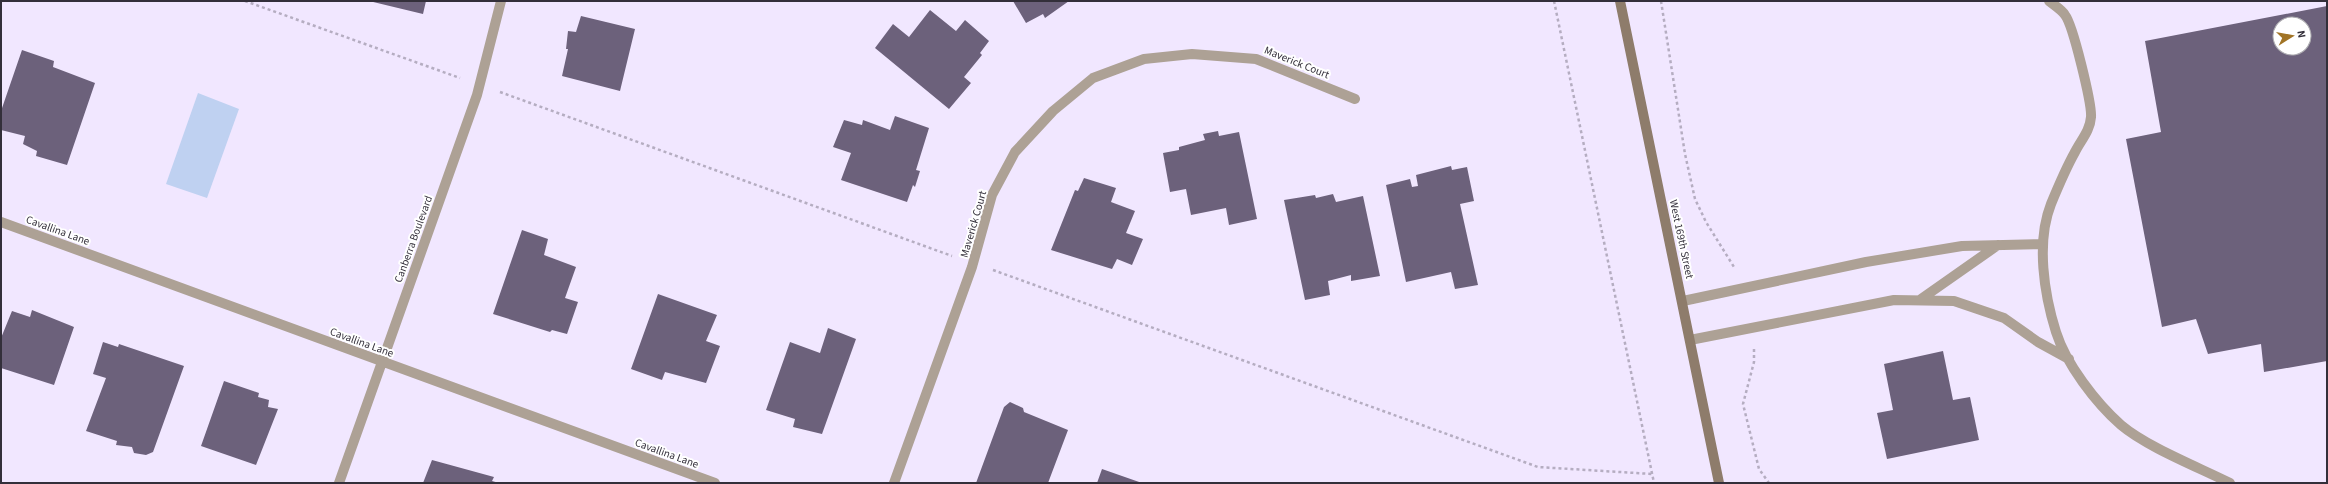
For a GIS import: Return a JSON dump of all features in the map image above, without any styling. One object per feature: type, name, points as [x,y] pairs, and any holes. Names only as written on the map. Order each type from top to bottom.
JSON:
[{"type":"street","name":"Canberra Boulevard","points":[[339,483],[479,85],[501,1]]},
{"type":"street","name":"West 169th Street","points":[[1620,1],[1683,301],[1719,483]]},
{"type":"street","points":[[2049,1],[2065,14],[2073,30],[2091,116],[2086,136],[2075,152],[2050,205],[2043,244],[2049,304],[2056,333],[2070,359],[2101,406],[2123,426],[2147,441],[2230,483]]},
{"type":"street","name":"Maverick Court","points":[[894,483],[973,263],[992,195],[1016,152],[1052,111],[1093,78],[1144,59],[1192,54],[1256,59],[1355,99]]},
{"type":"street","name":"Cavallina Lane","points":[[1,222],[715,483]]},
{"type":"street","points":[[1683,301],[1873,261],[1962,246],[2043,244]]},
{"type":"street","points":[[1921,299],[1998,245]]},
{"type":"street","points":[[1690,340],[1894,300],[1921,299],[1954,301],[2004,318],[2038,342],[2070,359]]},
{"type":"path","points":[[245,1],[1538,467],[1652,474]]},
{"type":"path","points":[[1554,1],[1654,483]]},
{"type":"path","points":[[1661,1],[1685,154],[1695,199],[1706,222],[1724,248],[1737,272],[1742,289]]},
{"type":"path","points":[[1753,327],[1754,362],[1743,404],[1759,469],[1768,483]]},
{"type":"water","points":[[198,93],[239,109],[207,198],[166,184]]},
{"type":"building","points":[[369,1],[426,1],[423,14]]},
{"type":"building","points":[[1013,1],[1069,1],[1045,18],[1043,14],[1026,23]]},
{"type":"building","points":[[2327,6],[2327,361],[2264,372],[2261,344],[2208,354],[2196,319],[2162,327],[2126,139],[2161,132],[2145,41],[2272,17],[2272,56],[2312,56],[2312,16],[2275,16]]},
{"type":"building","points":[[930,10],[956,31],[965,20],[989,41],[980,53],[982,55],[964,77],[971,83],[949,109],[875,48],[893,24],[909,37]]},
{"type":"building","points":[[581,16],[635,29],[620,91],[562,76],[568,49],[566,49],[568,31],[576,32]]},
{"type":"building","points":[[22,50],[54,61],[53,67],[95,83],[67,165],[36,156],[37,151],[23,144],[25,136],[1,130],[1,111]]},
{"type":"building","points":[[895,116],[929,128],[916,170],[920,171],[915,187],[913,185],[907,202],[841,180],[851,153],[833,147],[844,120],[862,125],[863,120],[890,130]]},
{"type":"building","points":[[1218,131],[1219,136],[1239,132],[1257,219],[1229,225],[1226,208],[1191,215],[1186,189],[1170,192],[1163,153],[1179,150],[1179,147],[1205,140],[1203,134]]},
{"type":"building","points":[[1451,166],[1452,170],[1467,167],[1474,201],[1460,204],[1478,285],[1455,289],[1451,272],[1406,282],[1386,185],[1410,179],[1412,187],[1418,186],[1416,175]]},
{"type":"building","points":[[1084,178],[1116,188],[1111,202],[1135,211],[1126,233],[1143,239],[1132,265],[1117,259],[1112,269],[1051,250],[1075,190],[1078,191]]},
{"type":"building","points":[[1333,194],[1336,202],[1363,196],[1380,276],[1351,281],[1351,275],[1328,281],[1330,295],[1305,300],[1284,200],[1315,195],[1316,198]]},
{"type":"building","points":[[522,230],[548,239],[544,255],[576,267],[565,298],[578,302],[567,334],[552,330],[550,332],[493,314]]},
{"type":"building","points":[[658,294],[717,315],[706,341],[720,346],[706,383],[665,372],[662,380],[631,369]]},
{"type":"building","points":[[32,310],[74,327],[54,385],[1,368],[1,338],[12,311],[30,317]]},
{"type":"building","points":[[828,328],[856,339],[822,434],[793,427],[795,419],[766,410],[790,342],[820,353]]},
{"type":"building","points":[[103,342],[118,347],[119,344],[184,366],[153,452],[146,455],[134,453],[132,447],[116,445],[117,441],[86,431],[106,378],[93,374]]},
{"type":"building","points":[[1943,351],[1953,400],[1970,397],[1979,440],[1887,459],[1877,413],[1893,410],[1884,364]]},
{"type":"building","points":[[224,381],[259,393],[258,397],[269,400],[268,407],[278,409],[256,465],[201,446]]},
{"type":"building","points":[[1010,402],[1023,408],[1024,412],[1068,430],[1048,483],[976,483],[1004,407]]},
{"type":"building","points":[[432,460],[494,477],[492,481],[499,483],[423,483]]},
{"type":"building","points":[[1102,469],[1142,483],[1097,483]]}]
